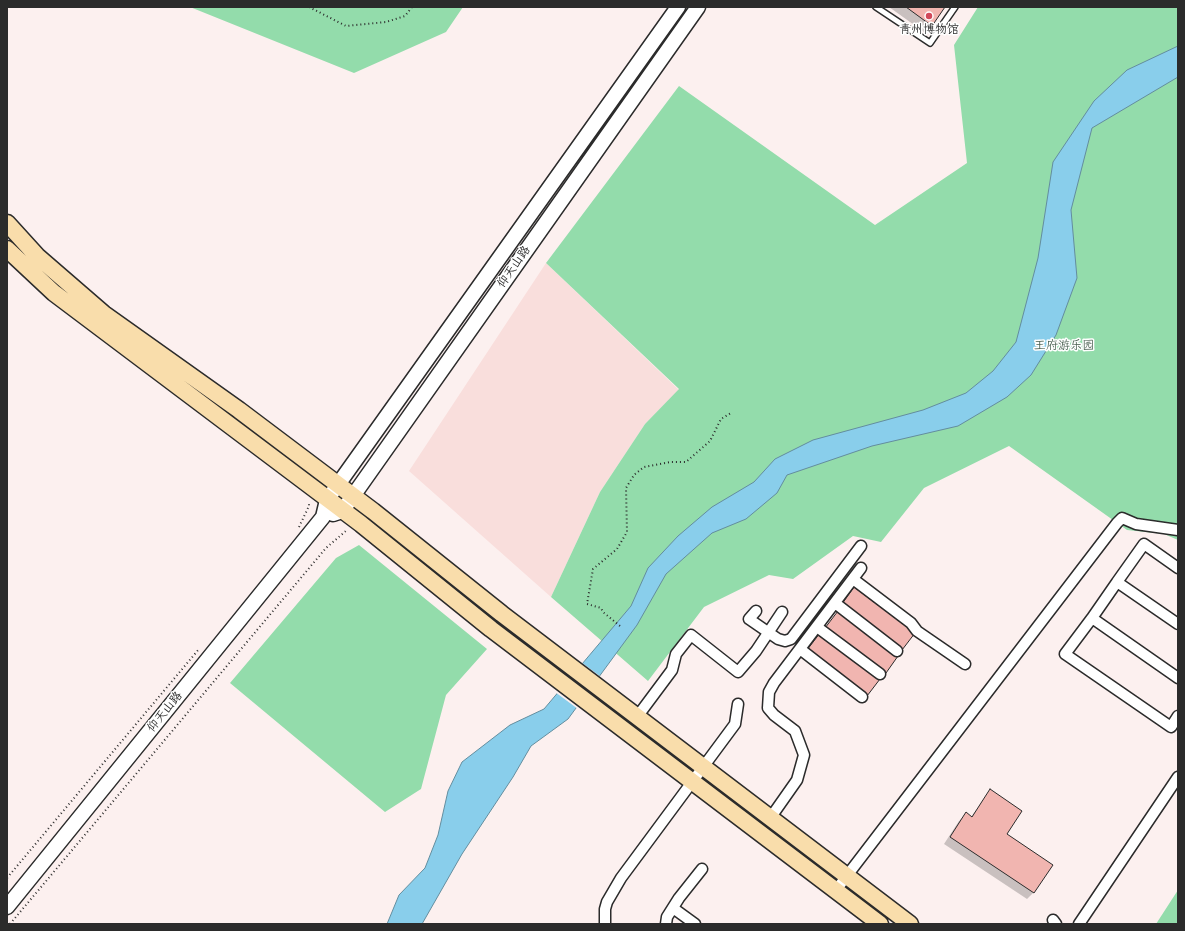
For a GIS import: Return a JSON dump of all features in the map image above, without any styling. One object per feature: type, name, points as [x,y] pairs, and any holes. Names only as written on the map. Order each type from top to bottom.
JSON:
[{"type":"main road","name":"仰天山路","points":[[7,907],[323,518],[327,500],[678,7]]},
{"type":"main road","name":"仰天山路","points":[[342,511],[698,7]]},
{"type":"main road","points":[[7,223],[37,256],[104,314],[239,410],[353,496],[502,614],[910,924]]},
{"type":"main road","points":[[7,249],[54,293],[360,524],[491,629],[880,924]]},
{"type":"main road","points":[[323,518],[342,511]]},
{"type":"street","points":[[836,890],[1117,523],[1122,518],[1136,524],[1178,530]]},
{"type":"street","points":[[1178,568],[1144,544],[1065,654],[1174,729],[1178,716]]},
{"type":"street","points":[[756,611],[749,619],[778,639],[785,641],[791,638],[861,546]]},
{"type":"street","points":[[771,818],[797,780],[804,755],[795,731],[774,715],[768,708],[769,692],[861,568]]},
{"type":"street","points":[[853,579],[911,623],[917,631],[965,664]]},
{"type":"street","points":[[1117,582],[1178,624]]},
{"type":"street","points":[[835,603],[897,651]]},
{"type":"street","points":[[634,715],[672,670],[676,654],[691,635],[738,672],[782,612]]},
{"type":"street","points":[[1092,618],[1178,678]]},
{"type":"street","points":[[817,627],[880,674]]},
{"type":"street","points":[[800,649],[862,697]]},
{"type":"street","points":[[605,924],[605,909],[607,902],[621,878],[735,724],[738,704]]},
{"type":"street","points":[[1079,924],[1178,777]]},
{"type":"street","points":[[666,924],[674,908],[702,869]]},
{"type":"street","points":[[674,908],[695,924]]},
{"type":"lane","points":[[876,7],[930,43],[955,7]]},
{"type":"path","points":[[310,7],[346,26],[386,22],[405,16],[412,7]]},
{"type":"path","points":[[620,626],[603,612],[601,608],[587,604],[593,569],[617,549],[627,532],[626,488],[634,475],[644,468],[670,462],[686,462],[710,441],[721,418],[731,413]]},
{"type":"path","points":[[296,532],[309,506],[310,486]]},
{"type":"path","points":[[10,924],[326,548],[344,531],[360,524]]},
{"type":"path","points":[[7,878],[202,646]]},
{"type":"shaded area","points":[[546,263],[679,390],[645,424],[600,492],[551,597],[409,471]]},
{"type":"green space","points":[[190,7],[463,7],[446,32],[354,73]]},
{"type":"green space","name":"王府游乐园","points":[[978,7],[1178,7],[1178,540],[1164,534],[1127,530],[1009,446],[924,488],[881,542],[853,536],[793,579],[769,575],[704,607],[648,681],[551,597],[600,492],[645,424],[679,389],[546,263],[679,86],[875,225],[967,163],[954,45]]},
{"type":"green space","points":[[359,545],[487,649],[446,695],[421,789],[385,812],[230,683],[336,558]]},
{"type":"green space","points":[[1178,890],[1178,924],[1156,924]]},
{"type":"water","points":[[1178,46],[1178,77],[1092,128],[1071,210],[1077,278],[1056,335],[1031,375],[1007,397],[958,426],[872,446],[787,475],[777,493],[746,519],[712,533],[666,574],[637,625],[568,719],[531,746],[513,777],[462,854],[422,924],[387,924],[399,895],[425,868],[438,835],[448,791],[462,762],[510,725],[544,709],[631,606],[648,568],[678,536],[712,507],[754,482],[775,459],[813,440],[923,410],[966,393],[993,371],[1016,342],[1038,258],[1053,162],[1094,101],[1127,70]]},
{"type":"pier","points":[[581,662],[601,677],[578,709],[555,692]]},
{"type":"building","name":"青州博物馆","points":[[906,7],[945,7],[932,26]]},
{"type":"building","points":[[854,587],[915,633],[902,650],[842,604]]},
{"type":"building","points":[[838,611],[898,656],[886,673],[825,628]]},
{"type":"building","points":[[820,633],[880,679],[867,696],[807,650]]},
{"type":"building","points":[[990,789],[1022,811],[1007,834],[1053,865],[1034,893],[950,837],[966,812],[972,817]]},
{"type":"place","name":"青州博物馆","points":[[929,16]]}]
